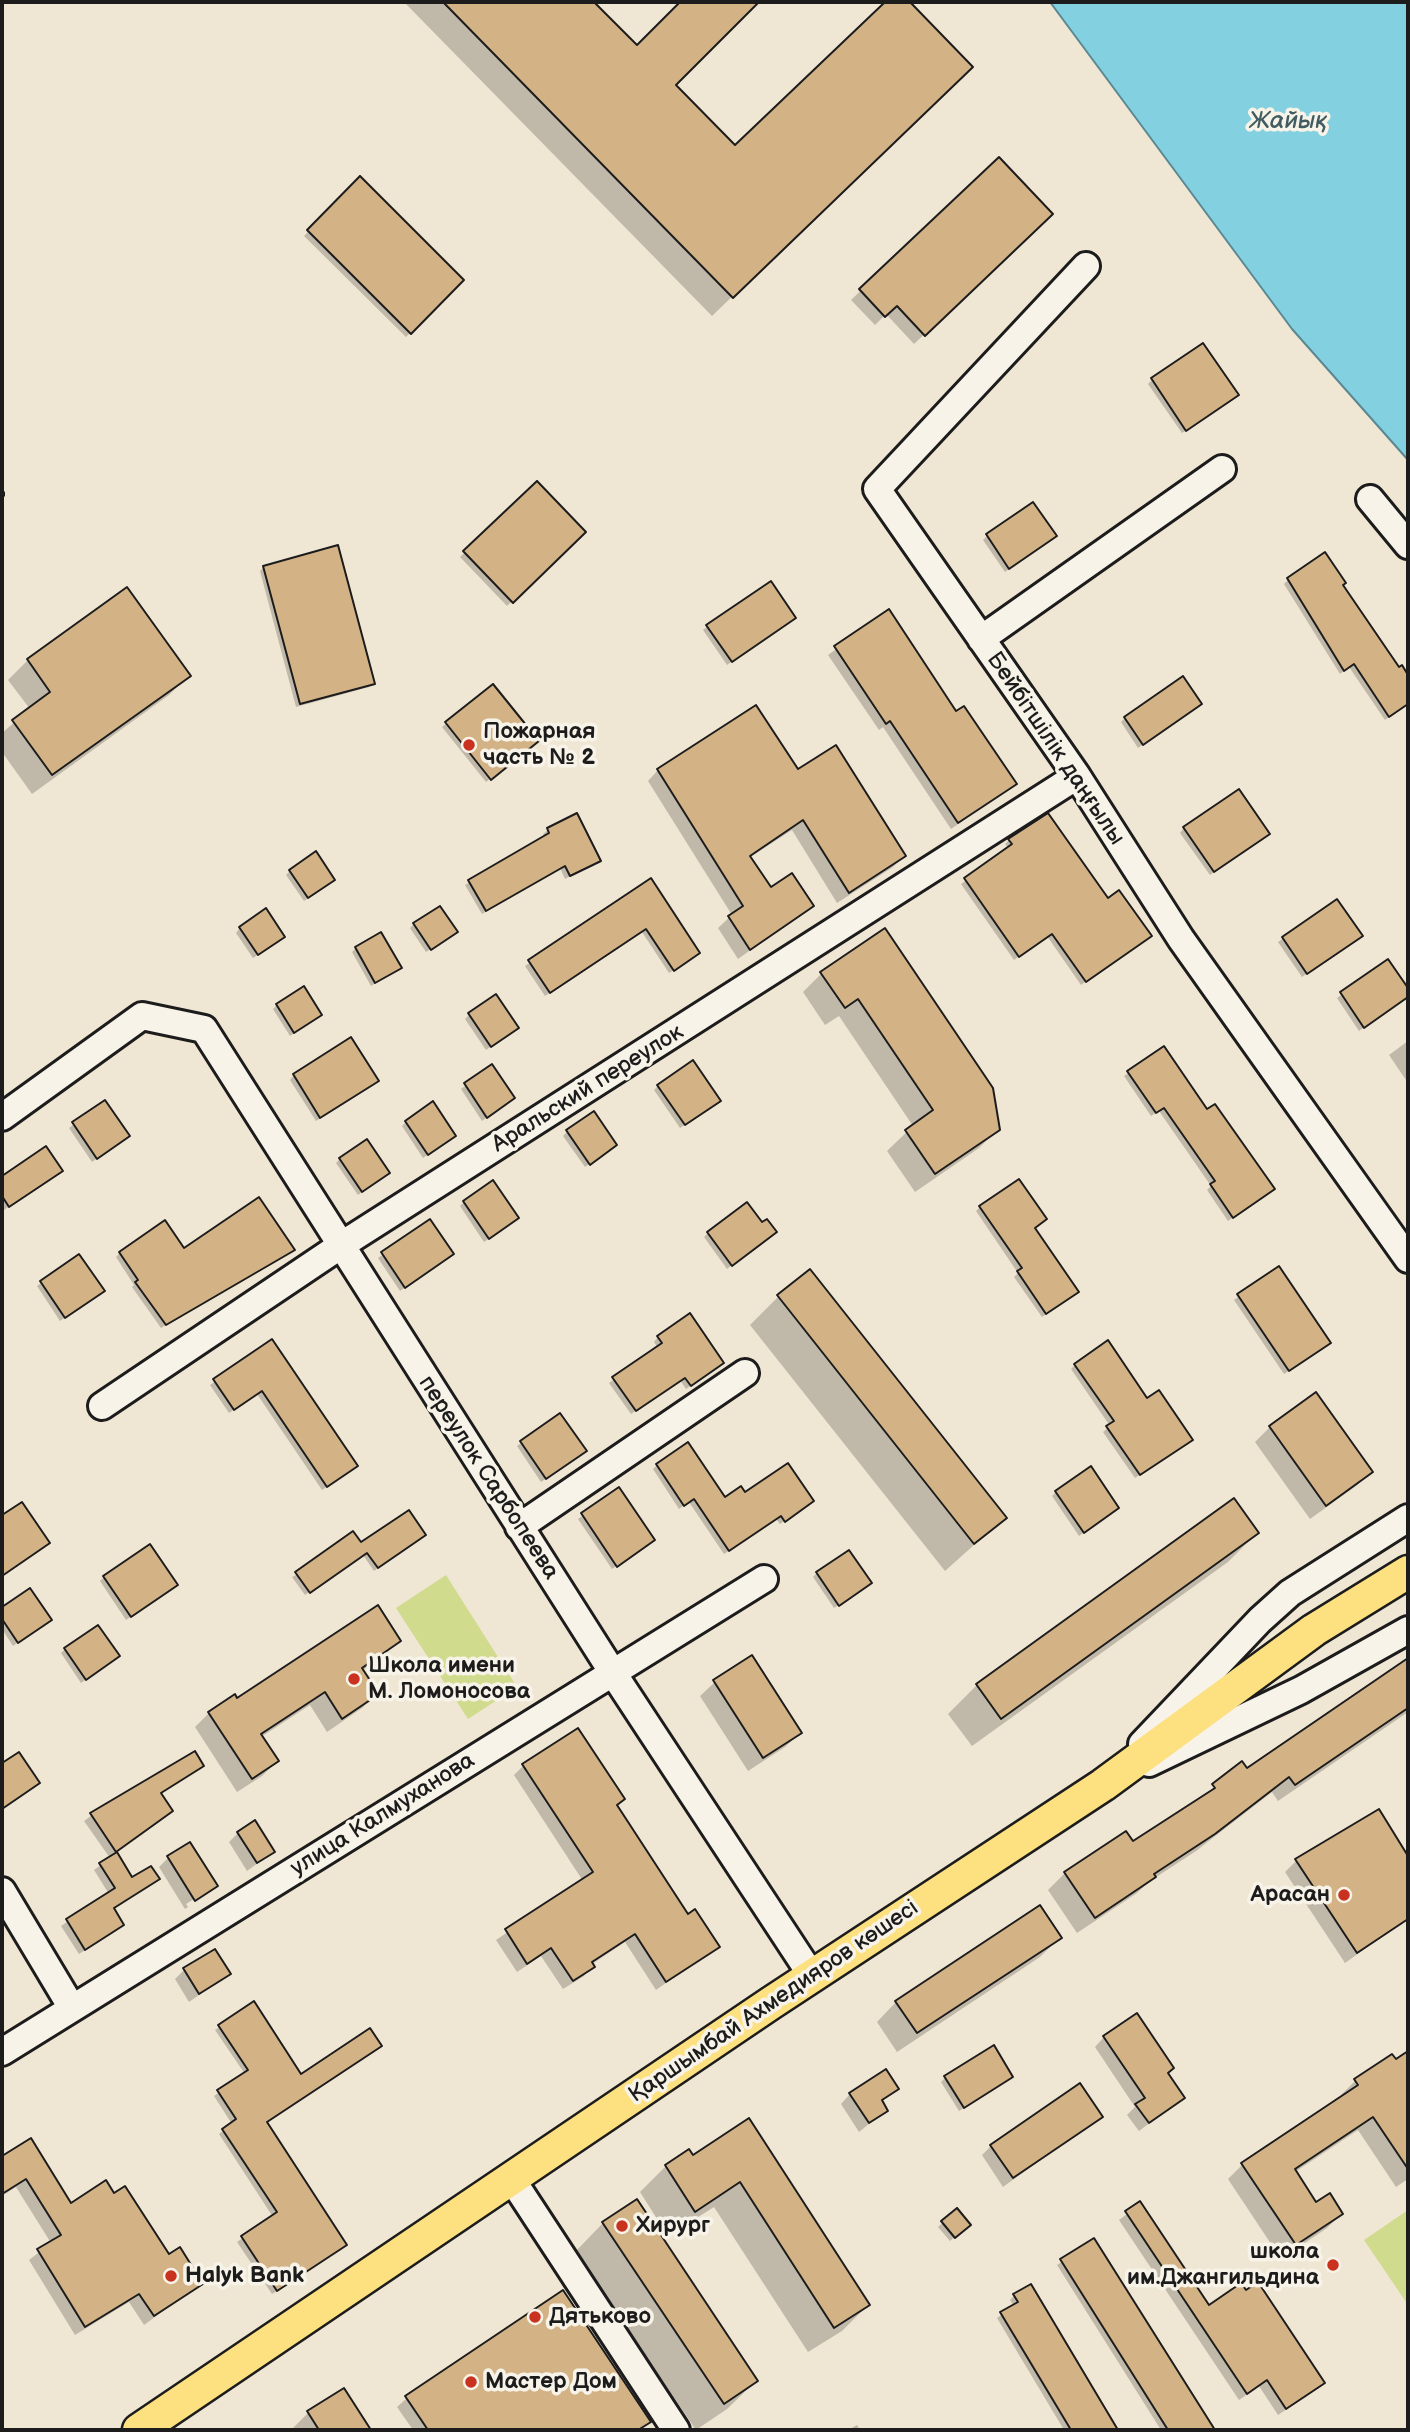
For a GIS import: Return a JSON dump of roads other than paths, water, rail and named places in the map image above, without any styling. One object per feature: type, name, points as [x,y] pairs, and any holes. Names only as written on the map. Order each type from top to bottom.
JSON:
[{"type":"main road","name":"Қаршымбай Ахмедияров көшесі","points":[[139,2430],[812,1976],[1103,1785],[1314,1630],[1408,1572]]},
{"type":"street","name":"Бейбітшілік даңғылы","points":[[1086,265],[877,489],[1077,776],[1181,939],[1408,1259]]},
{"type":"street","points":[[981,639],[1222,469]]},
{"type":"street","points":[[1370,499],[1408,545]]},
{"type":"street","name":"Аральский переулок","points":[[102,1406],[340,1245],[1077,776]]},
{"type":"street","name":"переулок Сарбопеева","points":[[2,1117],[142,1016],[204,1030],[519,1527],[812,1976]]},
{"type":"street","points":[[519,1527],[745,1373]]},
{"type":"street","points":[[1103,1785],[1260,1619],[1290,1592],[1408,1518]]},
{"type":"street","name":"улица Калмуханова","points":[[2,2052],[764,1579]]},
{"type":"street","points":[[1103,1785],[1301,1690],[1408,1630]]},
{"type":"street","points":[[2,1891],[72,2008]]},
{"type":"street","points":[[511,2179],[676,2430]]},
{"type":"water","name":"Жайық","points":[[1050,2],[1408,2],[1408,460],[1292,329]]},
{"type":"place","name":"Пожарная часть № 2","points":[[469,745]]},
{"type":"place","name":"Школа имени М. Ломоносова","points":[[354,1679]]},
{"type":"place","name":"Арасан","points":[[1344,1895]]},
{"type":"place","name":"Хирург","points":[[622,2226]]},
{"type":"place","name":"школа им.Джангильдина","points":[[1333,2265]]},
{"type":"place","name":"Halyk Bank","points":[[171,2276]]},
{"type":"place","name":"Дятьково","points":[[535,2317]]},
{"type":"place","name":"Мастер Дом","points":[[471,2382]]}]
